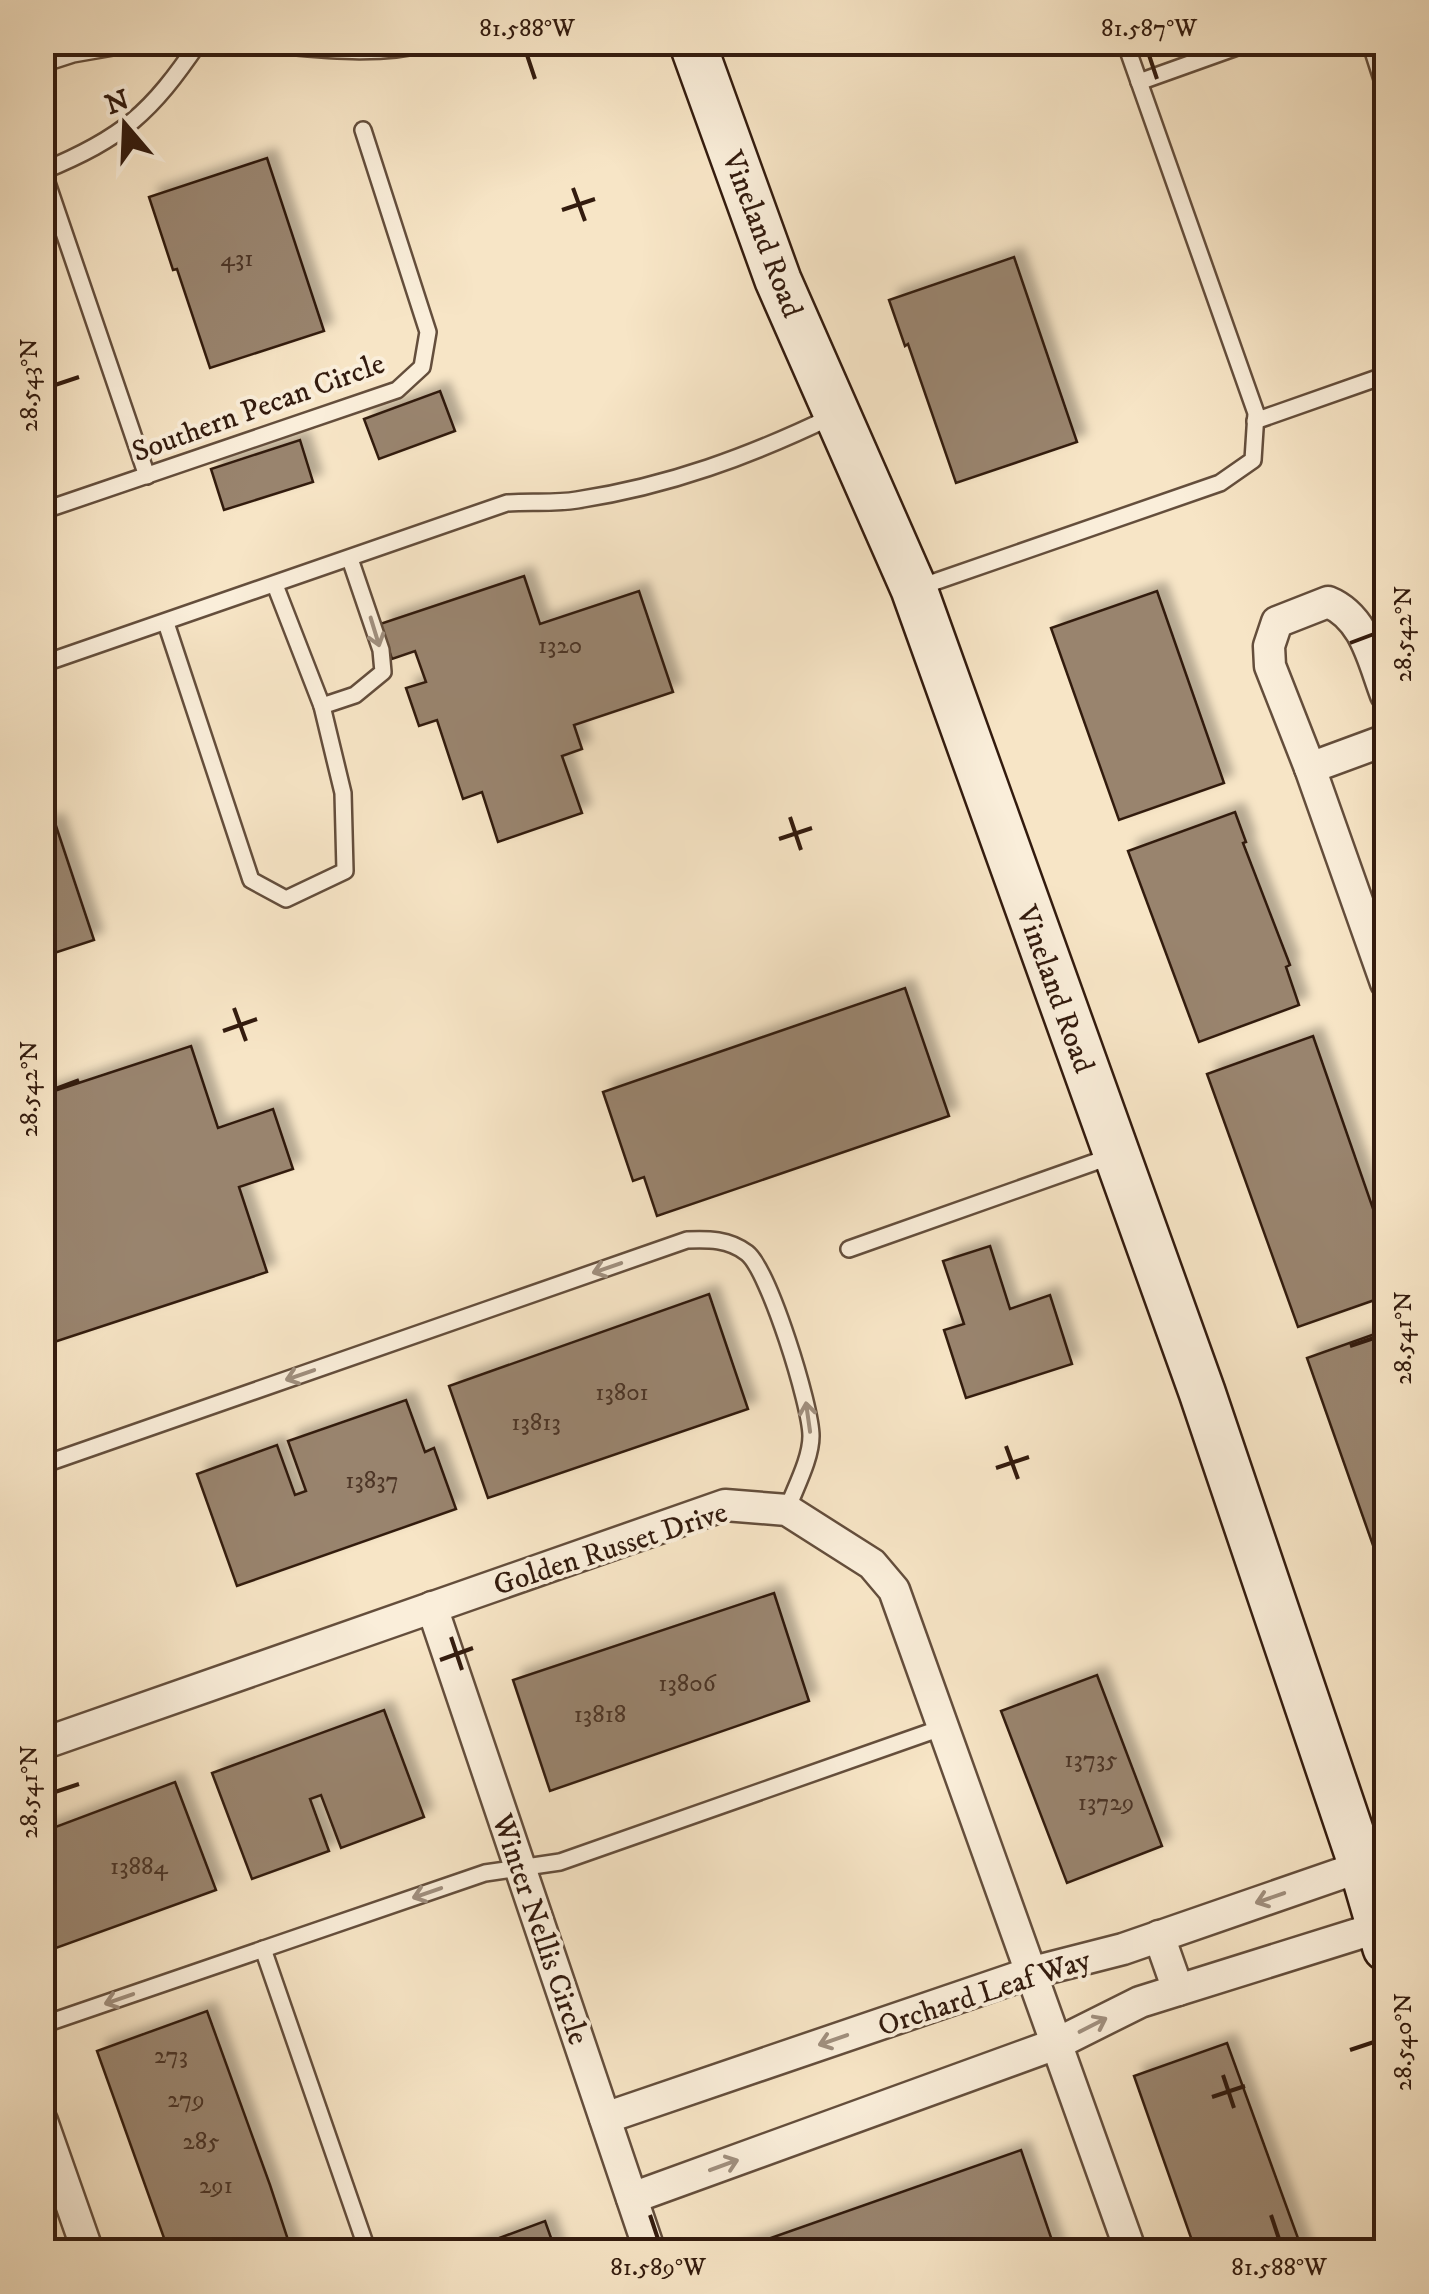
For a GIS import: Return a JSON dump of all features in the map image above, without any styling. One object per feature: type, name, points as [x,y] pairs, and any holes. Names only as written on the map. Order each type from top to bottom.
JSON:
[{"type":"main road","name":"Vineland Road","points":[[692,42],[778,280],[914,589],[1374,1862],[1384,1934]]},
{"type":"street","points":[[1386,695],[1361,631],[1345,609],[1328,602],[1277,622],[1270,646],[1270,666],[1386,983]]},
{"type":"street","points":[[1310,768],[1386,740]]},
{"type":"street","name":"Golden Russet Drive","points":[[42,1744],[724,1505],[788,1510],[872,1564],[894,1590],[1131,2252]]},
{"type":"street","name":"Winter Nellis Circle","points":[[432,1608],[650,2252]]},
{"type":"street","name":"Orchard Leaf Way","points":[[605,2118],[1033,1972],[1159,1936],[1374,1862]]},
{"type":"street","name":"Orchard Leaf Way","points":[[632,2198],[1056,2044],[1140,2002],[1384,1934]]},
{"type":"street","points":[[1159,1936],[1178,1990]]},
{"type":"street","points":[[42,2121],[88,2252]]},
{"type":"lane","points":[[42,64],[73,54],[142,42]]},
{"type":"lane","points":[[147,476],[43,169],[94,150],[136,120],[171,84],[199,42]]},
{"type":"lane","points":[[232,42],[345,47],[415,47],[432,42]]},
{"type":"lane","points":[[914,589],[1220,483],[1253,460],[1256,413],[1125,42]]},
{"type":"lane","points":[[1138,82],[1251,42]]},
{"type":"lane","points":[[1370,42],[1386,92]]},
{"type":"lane","name":"Southern Pecan Circle","points":[[42,511],[397,390],[422,367],[428,332],[363,130]]},
{"type":"lane","points":[[1255,422],[1386,375]]},
{"type":"lane","points":[[42,664],[507,503],[571,501],[648,488],[758,452],[837,415]]},
{"type":"lane","points":[[322,706],[355,695],[383,672],[381,650],[350,558]]},
{"type":"lane","points":[[166,623],[251,880],[286,898],[345,870],[343,793],[322,706],[276,585]]},
{"type":"lane","points":[[849,1249],[1116,1154]]},
{"type":"lane","points":[[42,1465],[687,1240],[720,1240],[749,1254],[766,1283],[806,1402],[812,1440],[788,1510]]},
{"type":"lane","points":[[42,2025],[485,1873],[560,1862],[944,1727]]},
{"type":"lane","points":[[263,1949],[368,2252]]},
{"type":"building","points":[[267,158],[324,331],[210,368],[149,197]]},
{"type":"building","points":[[1014,257],[1077,442],[956,483],[889,300]]},
{"type":"building","points":[[440,391],[455,431],[379,459],[364,419]]},
{"type":"building","points":[[300,440],[313,482],[224,510],[211,469]]},
{"type":"building","points":[[524,576],[540,624],[639,591],[673,692],[574,725],[582,749],[562,756],[582,813],[498,842],[482,792],[463,799],[437,720],[419,726],[406,688],[426,682],[415,651],[392,659],[380,624]]},
{"type":"building","points":[[1157,591],[1224,783],[1119,820],[1051,628]]},
{"type":"building","points":[[1235,812],[1290,965],[1286,967],[1299,1005],[1199,1042],[1128,851]]},
{"type":"building","points":[[55,823],[94,940],[42,957],[42,827]]},
{"type":"building","points":[[905,988],[949,1116],[657,1216],[644,1177],[633,1181],[603,1092]]},
{"type":"building","points":[[1313,1036],[1386,1246],[1386,1296],[1298,1327],[1207,1074]]},
{"type":"building","points":[[191,1046],[218,1128],[273,1109],[293,1169],[239,1187],[267,1272],[42,1346],[42,1234],[46,1233],[42,1222],[42,1095]]},
{"type":"building","points":[[990,1246],[1010,1309],[1050,1295],[1072,1364],[966,1398],[944,1330],[964,1324],[943,1261]]},
{"type":"building","points":[[709,1294],[748,1409],[488,1498],[449,1386]]},
{"type":"building","points":[[1386,1330],[1386,1547],[1375,1551],[1307,1358]]},
{"type":"building","points":[[406,1400],[425,1452],[434,1448],[456,1509],[237,1586],[197,1474],[277,1445],[295,1495],[306,1491],[288,1441]]},
{"type":"building","points":[[774,1593],[809,1701],[550,1791],[513,1680]]},
{"type":"building","points":[[1097,1675],[1162,1846],[1067,1883],[1001,1711]]},
{"type":"building","points":[[384,1710],[424,1817],[341,1848],[321,1795],[310,1799],[329,1851],[252,1879],[212,1773]]},
{"type":"building","points":[[175,1782],[216,1890],[45,1952],[42,1832]]},
{"type":"building","points":[[207,2011],[292,2252],[169,2252],[97,2051]]},
{"type":"building","points":[[1227,2043],[1303,2252],[1190,2251],[1195,2249],[1134,2076]]},
{"type":"building","points":[[1021,2150],[1056,2252],[731,2252]]},
{"type":"building","points":[[545,2221],[556,2252],[462,2252]]}]
